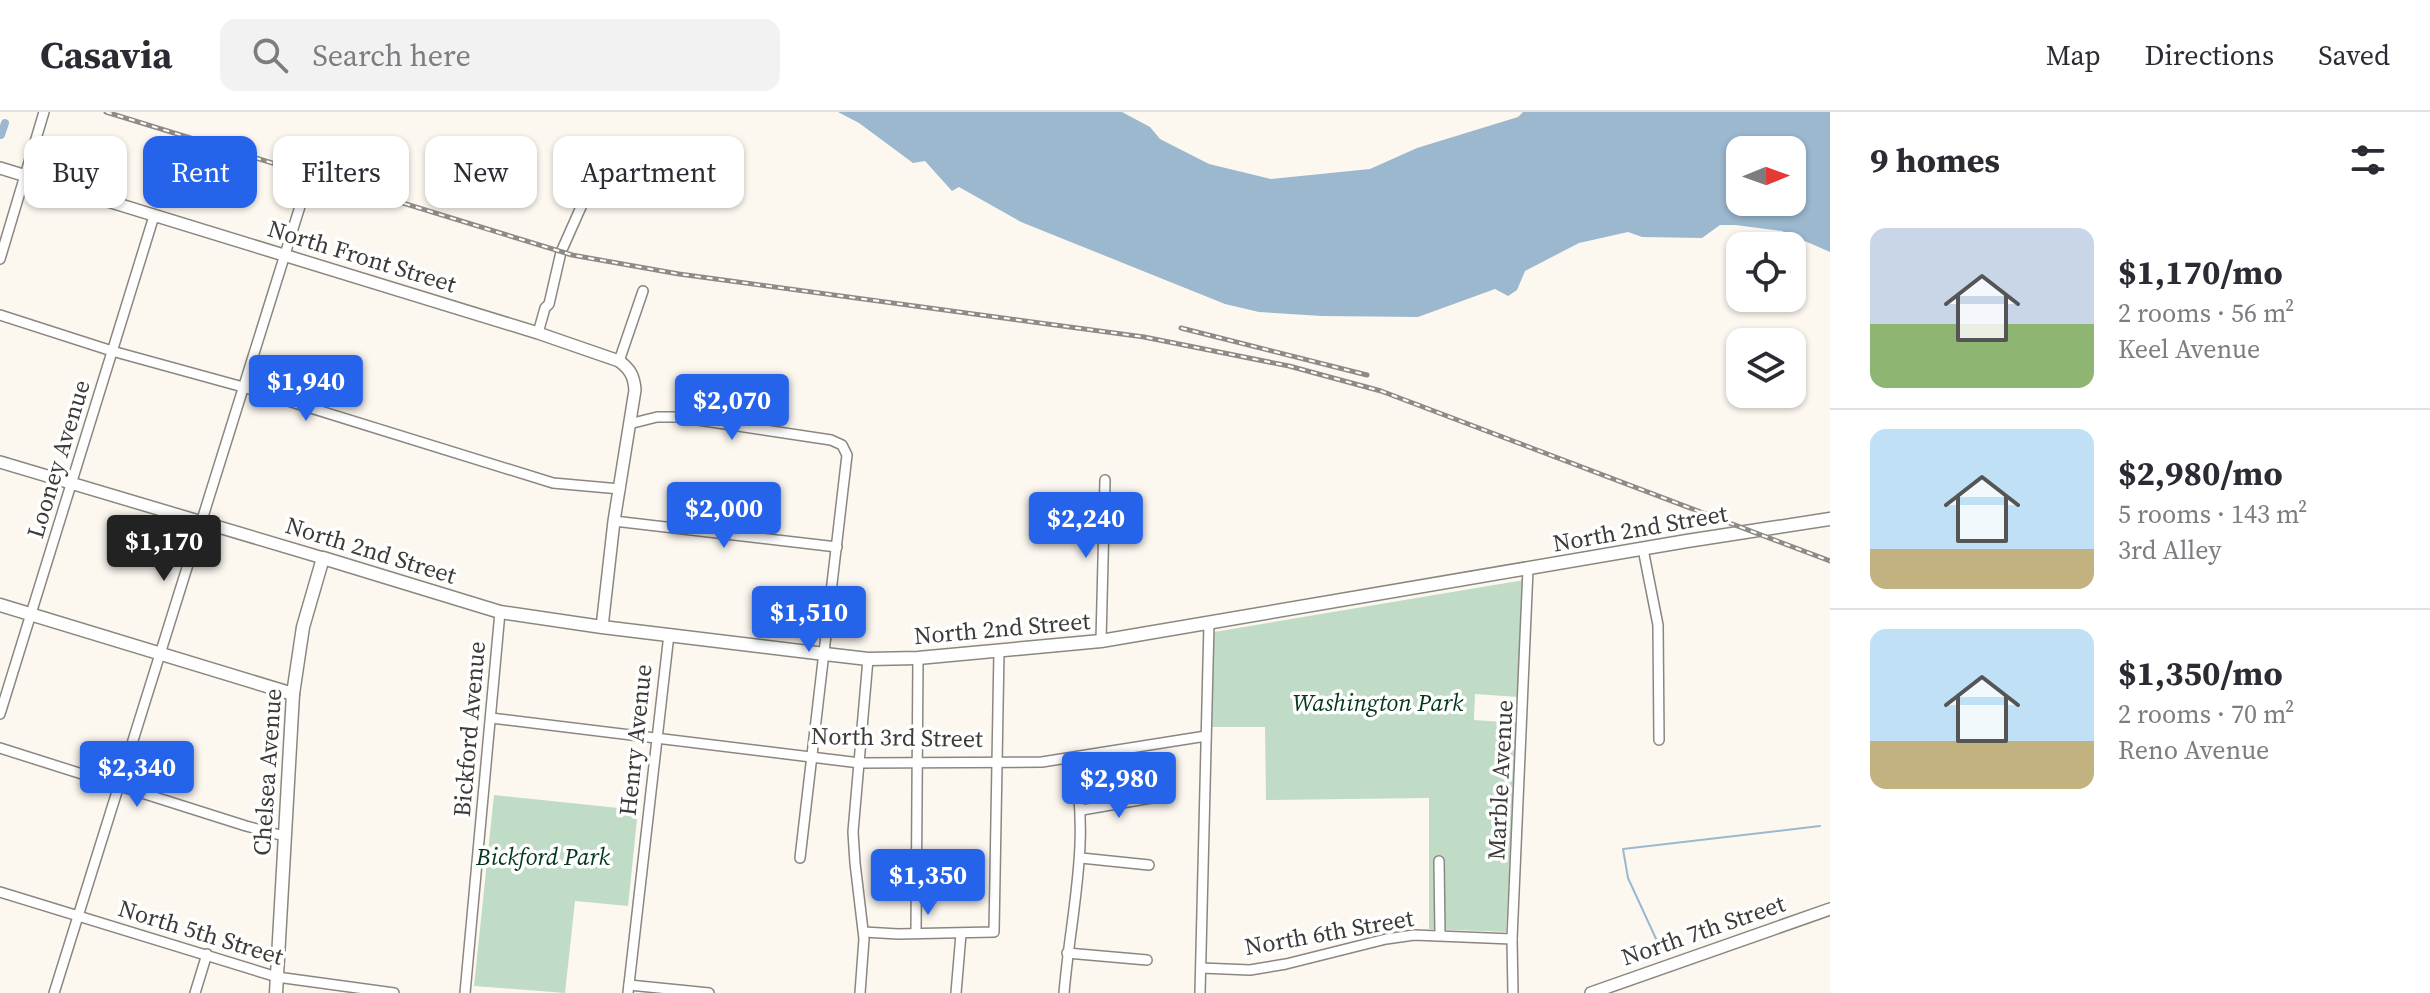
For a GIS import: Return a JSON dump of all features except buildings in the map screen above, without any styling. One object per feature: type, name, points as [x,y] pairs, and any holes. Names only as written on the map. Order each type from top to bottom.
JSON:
[{"type":"main road","name":"North 2nd Street","points":[[323,558],[500,612],[868,659],[918,658],[1101,641],[1830,519]]},
{"type":"main road","name":"Chelsea Avenue","points":[[276,993],[293,694],[303,627],[323,558]]},
{"type":"main road","points":[[0,605],[293,694]]},
{"type":"street","points":[[37,136],[44,112]]},
{"type":"street","name":"North Front Street","points":[[0,168],[24,175]]},
{"type":"street","points":[[0,259],[24,182]]},
{"type":"street","name":"North Front Street","points":[[127,208],[538,333],[619,361]]},
{"type":"street","points":[[54,993],[300,208]]},
{"type":"street","points":[[538,333],[549,304],[561,252],[581,208]]},
{"type":"street","name":"Looney Avenue","points":[[0,714],[154,216]]},
{"type":"street","points":[[602,627],[634,380],[627,367],[619,361],[643,291]]},
{"type":"street","points":[[0,315],[553,483],[620,489]]},
{"type":"street","points":[[629,424],[657,417],[678,417],[831,440],[842,445],[847,455],[800,858]]},
{"type":"street","name":"North 2nd Street","points":[[0,462],[323,558]]},
{"type":"street","points":[[1101,641],[1105,480]]},
{"type":"street","points":[[614,521],[837,547]]},
{"type":"street","points":[[1643,549],[1658,625],[1659,740]]},
{"type":"street","name":"Marble Avenue","points":[[1513,993],[1512,939],[1528,569]]},
{"type":"street","name":"Bickford Avenue","points":[[465,993],[500,612]]},
{"type":"street","points":[[1200,993],[1209,623]]},
{"type":"street","name":"Henry Avenue","points":[[628,989],[669,634]]},
{"type":"street","points":[[864,932],[994,932],[999,651]]},
{"type":"street","points":[[916,933],[918,658]]},
{"type":"street","points":[[860,993],[864,932],[853,832],[868,659]]},
{"type":"street","name":"North 3rd Street","points":[[491,718],[860,763],[1042,762],[1206,736]]},
{"type":"street","points":[[0,748],[284,836]]},
{"type":"street","points":[[1064,993],[1081,858],[1082,810],[1073,758]]},
{"type":"street","points":[[1082,810],[1151,798]]},
{"type":"street","points":[[1081,858],[1149,865]]},
{"type":"street","points":[[1439,861],[1440,935]]},
{"type":"street","name":"North 5th Street","points":[[0,892],[277,977],[394,993]]},
{"type":"street","name":"North 7th Street","points":[[1591,993],[1830,909]]},
{"type":"street","points":[[956,993],[961,934]]},
{"type":"street","name":"North 6th Street","points":[[1201,968],[1250,970],[1414,935],[1512,939]]},
{"type":"street","points":[[1067,953],[1147,960]]},
{"type":"street","points":[[195,993],[207,954]]},
{"type":"street","points":[[628,989],[709,993]]},
{"type":"green space","name":"Washington Park","points":[[1524,580],[1518,697],[1475,694],[1474,720],[1517,723],[1506,932],[1429,929],[1429,798],[1266,800],[1265,727],[1212,727],[1214,632]]},
{"type":"green space","name":"Bickford Park","points":[[494,795],[638,810],[628,906],[575,901],[565,993],[474,986]]},
{"type":"water","points":[[838,112],[1122,112],[1150,127],[1160,139],[1209,164],[1271,179],[1370,169],[1417,148],[1518,117],[1523,112],[1830,112],[1830,252],[1806,242],[1806,232],[1720,225],[1702,238],[1642,237],[1628,232],[1579,243],[1525,271],[1517,290],[1508,296],[1495,289],[1418,317],[1259,312],[1225,304],[1021,222],[959,187],[952,191],[925,161],[913,163],[859,123]]},
{"type":"waterway","points":[[1,135],[5,123]]},
{"type":"waterway","points":[[1663,954],[1628,878],[1623,849],[1820,826]]},
{"type":"railway","points":[[106,112],[572,255],[679,274],[1144,337],[1289,366],[1381,391],[1830,561]]},
{"type":"railway","points":[[1181,328],[1367,375]]}]
